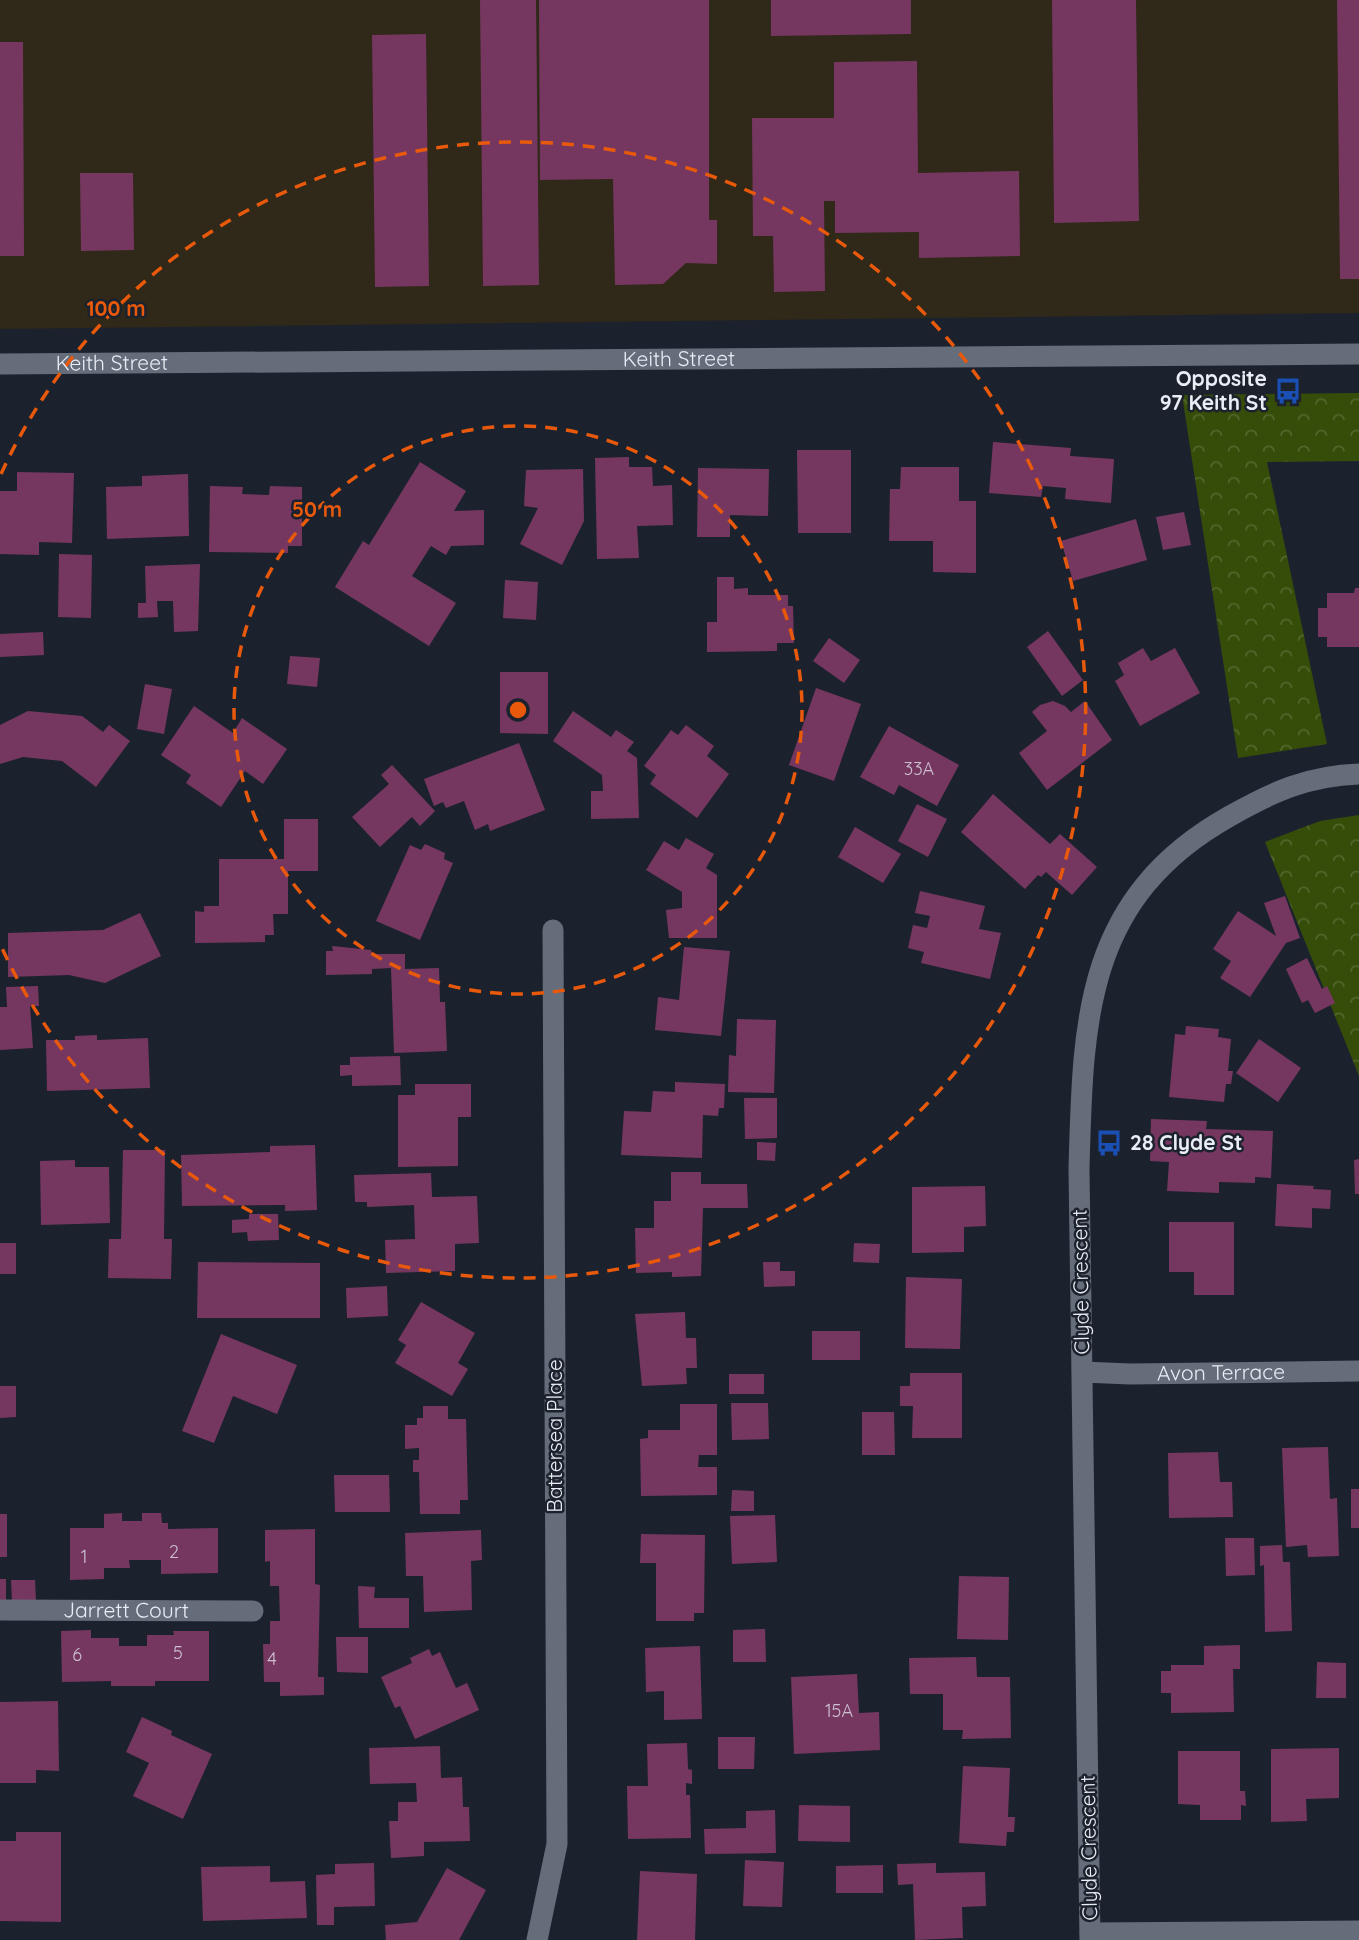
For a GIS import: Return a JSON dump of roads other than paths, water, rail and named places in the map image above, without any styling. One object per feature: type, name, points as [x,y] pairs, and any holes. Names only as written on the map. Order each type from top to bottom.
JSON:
[{"type":"street","name":"Keith Street","points":[[0,364],[1359,354]]},
{"type":"street","name":"Clyde Crescent","points":[[1090,1937],[1079,1170],[1086,1019],[1101,965],[1124,915],[1157,870],[1208,828],[1258,800],[1303,780],[1359,774]]},
{"type":"street","name":"Battersea Place","points":[[537,1940],[557,1844],[553,930]]},
{"type":"street","name":"Avon Terrace","points":[[1083,1371],[1130,1374],[1359,1370]]},
{"type":"street","name":"Jarrett Court","points":[[0,1610],[253,1611]]},
{"type":"street","points":[[1090,1937],[1359,1931]]},
{"type":"place","name":"Opposite 97 Keith St","points":[[1288,391]]},
{"type":"place","name":"28 Clyde St","points":[[1109,1143]]}]
